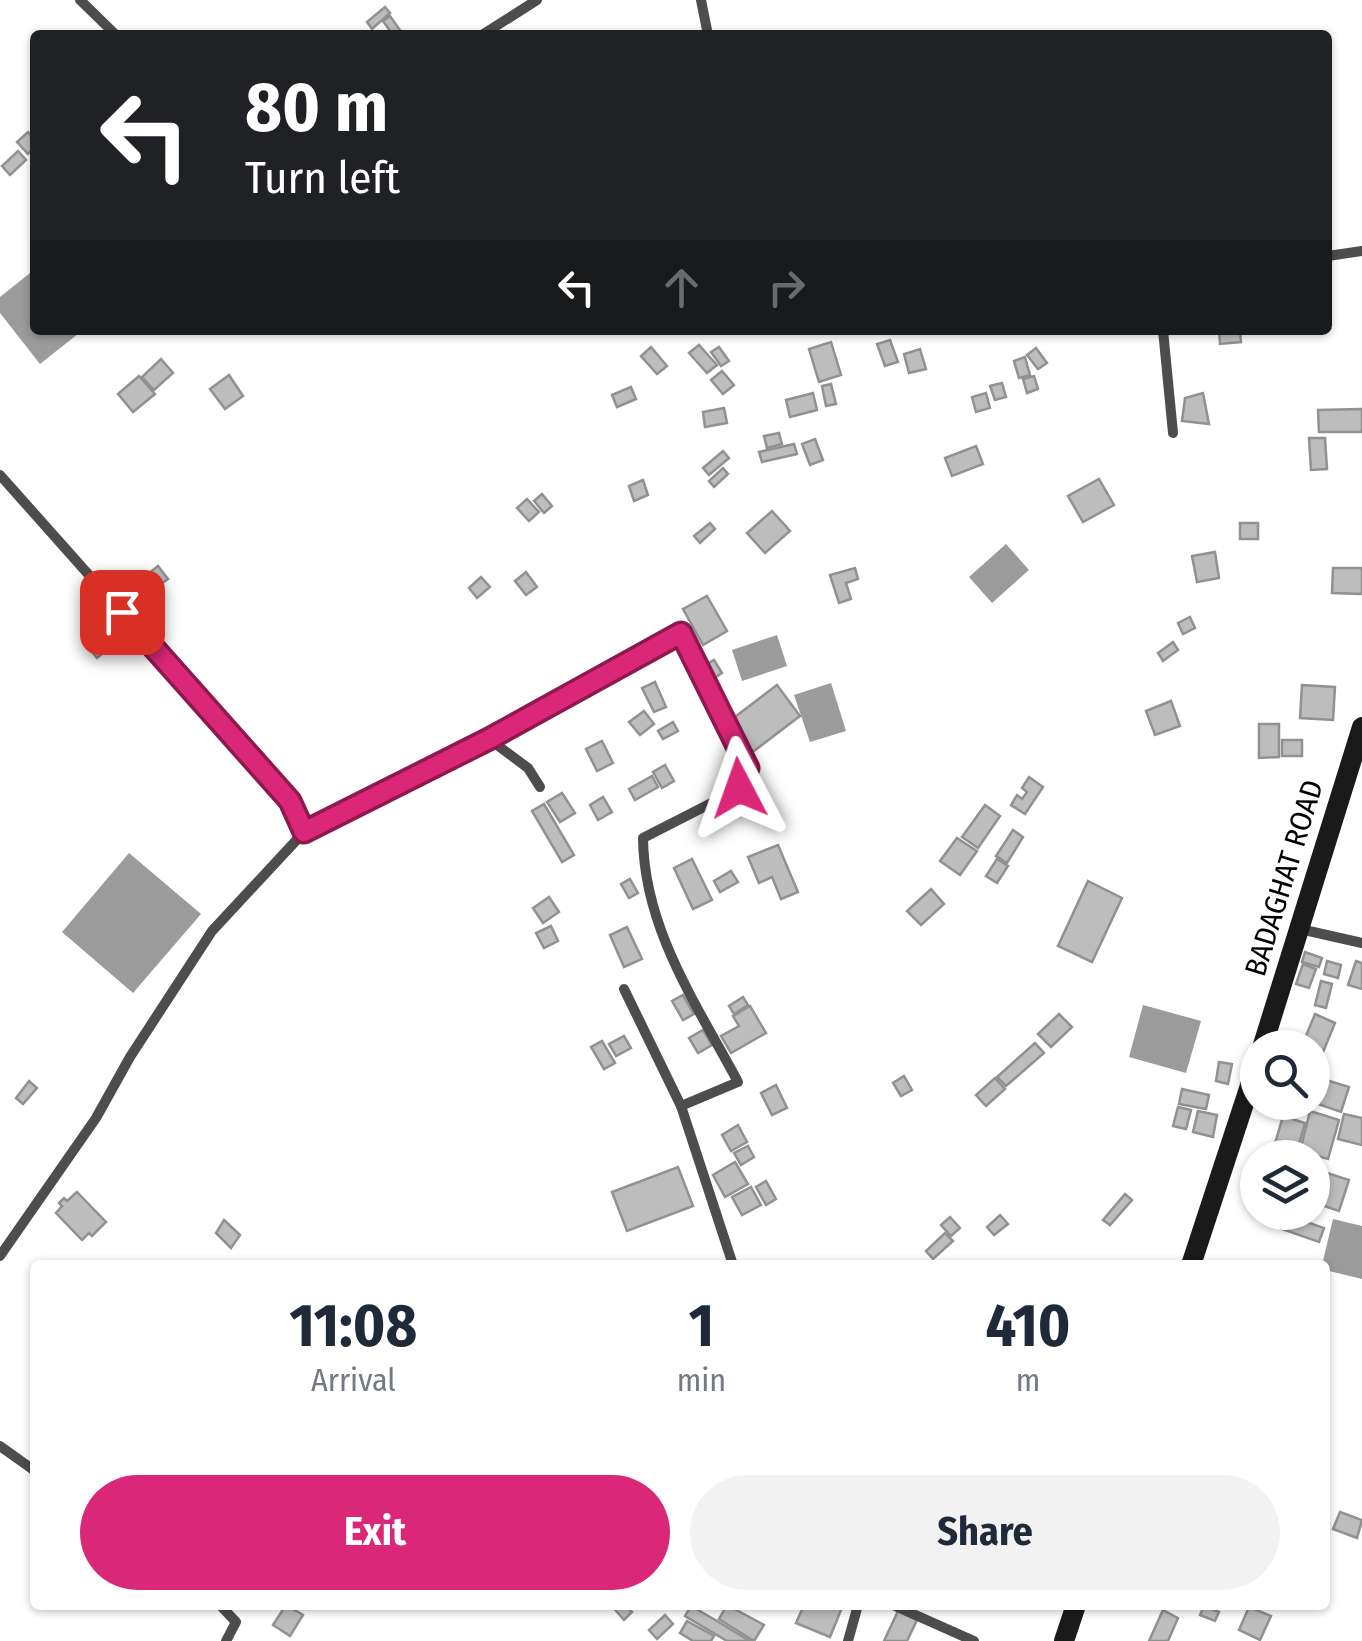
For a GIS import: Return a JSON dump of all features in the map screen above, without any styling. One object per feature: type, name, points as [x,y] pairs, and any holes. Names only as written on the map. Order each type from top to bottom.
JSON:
[{"type":"main road","name":"BADAGHAT ROAD","points":[[1268,1030],[1362,727]]},
{"type":"main road","points":[[1193,1260],[1240,1116]]},
{"type":"main road","points":[[1064,1641],[1074,1610]]},
{"type":"street","points":[[80,0],[111,30]]},
{"type":"street","points":[[506,0],[515,14]]},
{"type":"street","points":[[490,30],[537,0]]},
{"type":"street","points":[[701,0],[707,30]]},
{"type":"street","points":[[1332,255],[1362,251]]},
{"type":"street","points":[[1163,335],[1173,433]]},
{"type":"street","points":[[0,475],[290,801],[304,832]]},
{"type":"street","points":[[0,1256],[96,1118],[130,1057],[212,932],[304,832],[489,739],[681,633],[748,768],[739,788],[643,838],[643,864],[660,935],[738,1082],[680,1106]]},
{"type":"street","points":[[489,739],[528,768],[540,787]]},
{"type":"street","points":[[1300,928],[1362,944]]},
{"type":"street","points":[[624,990],[680,1106],[731,1260]]},
{"type":"street","points":[[0,1446],[30,1468]]},
{"type":"street","points":[[225,1610],[236,1622],[226,1641]]},
{"type":"street","points":[[848,1641],[857,1610]]},
{"type":"street","points":[[904,1610],[974,1641]]},
{"type":"shaded area","points":[[30,273],[30,335],[77,335],[40,364],[0,313],[0,297]]},
{"type":"shaded area","points":[[1006,544],[1029,570],[992,603],[969,577]]},
{"type":"shaded area","points":[[777,635],[787,666],[742,681],[732,650]]},
{"type":"shaded area","points":[[831,683],[846,731],[810,742],[794,695]]},
{"type":"shaded area","points":[[129,853],[201,914],[133,993],[62,932]]},
{"type":"shaded area","points":[[1143,1005],[1201,1021],[1186,1073],[1129,1057]]},
{"type":"shaded area","points":[[1333,1219],[1362,1226],[1362,1279],[1330,1271],[1330,1260],[1323,1260]]},
{"type":"building","points":[[385,7],[390,13],[372,29],[367,22]]},
{"type":"building","points":[[390,16],[400,30],[389,30],[383,21]]},
{"type":"building","points":[[28,132],[30,152],[28,154],[17,142]]},
{"type":"building","points":[[18,151],[26,160],[10,175],[2,166]]},
{"type":"building","points":[[1219,335],[1240,335],[1241,342],[1220,344]]},
{"type":"building","points":[[890,340],[898,362],[885,366],[877,344]]},
{"type":"building","points":[[831,342],[841,375],[819,382],[809,349]]},
{"type":"building","points":[[699,345],[717,365],[707,373],[689,353]]},
{"type":"building","points":[[651,347],[667,366],[657,374],[641,356]]},
{"type":"building","points":[[719,347],[729,361],[721,366],[711,352]]},
{"type":"building","points":[[1036,348],[1047,363],[1038,369],[1027,355]]},
{"type":"building","points":[[920,349],[926,369],[909,373],[904,354]]},
{"type":"building","points":[[1025,357],[1030,375],[1019,378],[1014,361]]},
{"type":"building","points":[[161,359],[173,373],[154,390],[142,377]]},
{"type":"building","points":[[722,371],[734,385],[723,394],[711,380]]},
{"type":"building","points":[[229,375],[243,396],[225,409],[210,389]]},
{"type":"building","points":[[139,376],[155,394],[133,412],[118,394]]},
{"type":"building","points":[[1034,376],[1038,389],[1027,393],[1023,379]]},
{"type":"building","points":[[1002,383],[1006,397],[995,400],[990,386]]},
{"type":"building","points":[[831,384],[836,404],[826,406],[822,386]]},
{"type":"building","points":[[631,387],[636,399],[617,407],[612,395]]},
{"type":"building","points":[[813,393],[817,410],[790,417],[786,400]]},
{"type":"building","points":[[986,393],[990,408],[976,412],[972,397]]},
{"type":"building","points":[[1203,393],[1209,424],[1182,421],[1185,398]]},
{"type":"building","points":[[724,408],[727,423],[705,427],[703,412]]},
{"type":"building","points":[[1362,409],[1362,432],[1319,432],[1318,410]]},
{"type":"building","points":[[779,433],[782,444],[767,448],[764,436]]},
{"type":"building","points":[[1309,438],[1325,438],[1327,469],[1311,470]]},
{"type":"building","points":[[815,439],[823,460],[810,465],[802,444]]},
{"type":"building","points":[[794,444],[797,454],[762,462],[759,452]]},
{"type":"building","points":[[976,446],[983,464],[952,476],[945,458]]},
{"type":"building","points":[[723,451],[729,458],[709,475],[703,468]]},
{"type":"building","points":[[723,468],[728,474],[714,487],[709,481]]},
{"type":"building","points":[[1099,479],[1114,505],[1083,522],[1068,496]]},
{"type":"building","points":[[643,480],[648,495],[634,501],[629,486]]},
{"type":"building","points":[[542,494],[552,506],[544,513],[534,501]]},
{"type":"building","points":[[527,499],[539,512],[529,521],[517,508]]},
{"type":"building","points":[[772,511],[790,531],[765,553],[747,533]]},
{"type":"building","points":[[710,523],[715,529],[700,543],[694,536]]},
{"type":"building","points":[[1240,523],[1258,523],[1258,539],[1240,539]]},
{"type":"building","points":[[1215,552],[1219,578],[1197,582],[1192,556]]},
{"type":"building","points":[[158,566],[168,579],[142,598],[133,586]]},
{"type":"building","points":[[855,568],[858,579],[846,583],[851,599],[839,603],[830,575]]},
{"type":"building","points":[[1333,568],[1362,568],[1362,594],[1332,593]]},
{"type":"building","points":[[526,572],[537,587],[526,595],[515,581]]},
{"type":"building","points":[[481,577],[490,587],[477,598],[469,588]]},
{"type":"building","points":[[132,589],[141,598],[125,612],[117,603]]},
{"type":"building","points":[[154,591],[162,601],[147,613],[138,604]]},
{"type":"building","points":[[707,596],[727,631],[703,645],[683,609]]},
{"type":"building","points":[[1190,617],[1195,628],[1183,634],[1178,623]]},
{"type":"building","points":[[109,630],[118,641],[97,658],[88,647]]},
{"type":"building","points":[[1173,642],[1178,650],[1163,661],[1158,653]]},
{"type":"building","points":[[714,660],[722,673],[713,679],[705,665]]},
{"type":"building","points":[[655,682],[666,707],[654,712],[642,688]]},
{"type":"building","points":[[777,685],[800,716],[750,754],[727,723]]},
{"type":"building","points":[[1302,685],[1335,687],[1333,720],[1300,718]]},
{"type":"building","points":[[1171,701],[1180,726],[1155,735],[1146,711]]},
{"type":"building","points":[[644,711],[654,724],[640,735],[629,722]]},
{"type":"building","points":[[673,722],[678,731],[663,739],[658,731]]},
{"type":"building","points":[[1259,724],[1279,724],[1279,757],[1259,758]]},
{"type":"building","points":[[1282,740],[1302,740],[1302,756],[1282,756]]},
{"type":"building","points":[[602,741],[613,763],[597,771],[586,749]]},
{"type":"building","points":[[665,765],[674,781],[662,788],[653,772]]},
{"type":"building","points":[[652,776],[658,787],[635,800],[629,789]]},
{"type":"building","points":[[1029,777],[1043,787],[1025,814],[1011,805],[1017,795],[1022,799],[1027,792],[1022,788]]},
{"type":"building","points":[[562,793],[575,813],[560,822],[547,802]]},
{"type":"building","points":[[603,797],[612,812],[598,820],[590,805]]},
{"type":"building","points":[[544,804],[574,855],[562,862],[532,811]]},
{"type":"building","points":[[985,805],[1000,816],[978,848],[962,837]]},
{"type":"building","points":[[1013,830],[1023,837],[1007,863],[996,856]]},
{"type":"building","points":[[957,838],[977,851],[960,875],[940,861]]},
{"type":"building","points":[[778,845],[798,892],[781,899],[772,877],[759,883],[748,857]]},
{"type":"building","points":[[692,859],[712,900],[693,909],[674,868]]},
{"type":"building","points":[[997,859],[1008,866],[997,883],[986,876]]},
{"type":"building","points":[[731,871],[738,882],[720,892],[714,881]]},
{"type":"building","points":[[630,879],[638,893],[629,898],[621,884]]},
{"type":"building","points":[[1088,881],[1122,898],[1092,962],[1058,946]]},
{"type":"building","points":[[931,889],[944,904],[921,925],[907,911]]},
{"type":"building","points":[[549,897],[559,912],[543,923],[533,908]]},
{"type":"building","points":[[551,926],[558,941],[544,948],[536,933]]},
{"type":"building","points":[[627,927],[642,959],[624,967],[610,935]]},
{"type":"building","points":[[1305,952],[1322,958],[1319,967],[1302,962]]},
{"type":"building","points":[[1327,961],[1341,965],[1338,978],[1324,974]]},
{"type":"building","points":[[1356,961],[1362,963],[1362,989],[1348,985]]},
{"type":"building","points":[[1303,964],[1316,969],[1309,988],[1296,984]]},
{"type":"building","points":[[1321,981],[1332,984],[1326,1008],[1315,1005]]},
{"type":"building","points":[[683,995],[694,1014],[683,1020],[672,1001]]},
{"type":"building","points":[[743,997],[748,1005],[734,1014],[729,1006]]},
{"type":"building","points":[[750,1006],[766,1033],[731,1053],[721,1036],[739,1026],[733,1016]]},
{"type":"building","points":[[1059,1014],[1072,1027],[1051,1047],[1038,1034]]},
{"type":"building","points":[[1315,1014],[1335,1023],[1330,1035],[1330,1030],[1308,1030]]},
{"type":"building","points":[[703,1030],[712,1045],[698,1053],[689,1038]]},
{"type":"building","points":[[624,1036],[631,1048],[616,1056],[609,1044]]},
{"type":"building","points":[[602,1041],[615,1063],[604,1069],[591,1047]]},
{"type":"building","points":[[1035,1043],[1044,1053],[1006,1086],[997,1077]]},
{"type":"building","points":[[1219,1062],[1232,1064],[1228,1084],[1216,1081]]},
{"type":"building","points":[[904,1076],[912,1090],[901,1096],[893,1083]]},
{"type":"building","points":[[995,1078],[1005,1089],[986,1106],[976,1095]]},
{"type":"building","points":[[29,1081],[37,1088],[23,1104],[16,1098]]},
{"type":"building","points":[[1330,1081],[1349,1087],[1341,1112],[1330,1108]]},
{"type":"building","points":[[776,1085],[787,1108],[772,1115],[761,1093]]},
{"type":"building","points":[[1182,1089],[1209,1095],[1206,1109],[1179,1104]]},
{"type":"building","points":[[1178,1107],[1191,1110],[1186,1129],[1173,1126]]},
{"type":"building","points":[[1198,1111],[1217,1115],[1213,1137],[1193,1132]]},
{"type":"building","points":[[1344,1114],[1362,1118],[1362,1145],[1338,1139]]},
{"type":"building","points":[[1282,1120],[1305,1123],[1300,1140],[1276,1140]]},
{"type":"building","points":[[1308,1120],[1339,1120],[1330,1152],[1330,1140],[1303,1140]]},
{"type":"building","points":[[738,1125],[747,1142],[731,1151],[722,1135]]},
{"type":"building","points":[[748,1146],[754,1157],[741,1165],[734,1153]]},
{"type":"building","points":[[735,1162],[748,1184],[725,1197],[713,1175]]},
{"type":"building","points":[[678,1167],[693,1206],[627,1231],[612,1192]]},
{"type":"building","points":[[1330,1174],[1349,1180],[1339,1211],[1330,1208]]},
{"type":"building","points":[[766,1181],[776,1199],[766,1205],[756,1187]]},
{"type":"building","points":[[751,1187],[761,1205],[742,1215],[732,1197]]},
{"type":"building","points":[[77,1192],[106,1222],[82,1240],[56,1213],[64,1198],[67,1201]]},
{"type":"building","points":[[1125,1194],[1132,1200],[1110,1225],[1103,1220]]},
{"type":"building","points":[[1000,1215],[1008,1224],[994,1235],[987,1227]]},
{"type":"building","points":[[950,1217],[960,1228],[951,1236],[941,1225]]},
{"type":"building","points":[[224,1220],[240,1235],[231,1248],[216,1233]]},
{"type":"building","points":[[1285,1230],[1323,1230],[1319,1242]]},
{"type":"building","points":[[945,1233],[953,1241],[933,1259],[926,1251]]},
{"type":"building","points":[[1340,1512],[1362,1520],[1357,1538],[1333,1529]]},
{"type":"building","points":[[283,1610],[303,1615],[290,1636],[273,1625]]},
{"type":"building","points":[[615,1610],[632,1612],[624,1620]]},
{"type":"building","points":[[689,1610],[698,1610],[750,1641],[727,1641],[685,1616]]},
{"type":"building","points":[[724,1610],[736,1610],[764,1625],[754,1641],[719,1619]]},
{"type":"building","points":[[802,1610],[841,1610],[830,1637],[796,1623]]},
{"type":"building","points":[[1163,1610],[1178,1618],[1168,1641],[1149,1641]]},
{"type":"building","points":[[1202,1610],[1219,1612],[1215,1621],[1200,1615]]},
{"type":"building","points":[[1248,1610],[1271,1616],[1260,1640],[1239,1630]]},
{"type":"building","points":[[898,1611],[917,1620],[907,1641],[884,1641]]},
{"type":"building","points":[[665,1615],[673,1624],[657,1639],[649,1630]]},
{"type":"building","points":[[687,1621],[714,1636],[711,1641],[693,1641],[680,1633]]},
{"type":"route","points":[[122,612],[290,801],[304,832],[489,739],[681,633],[748,768],[739,788]]}]
